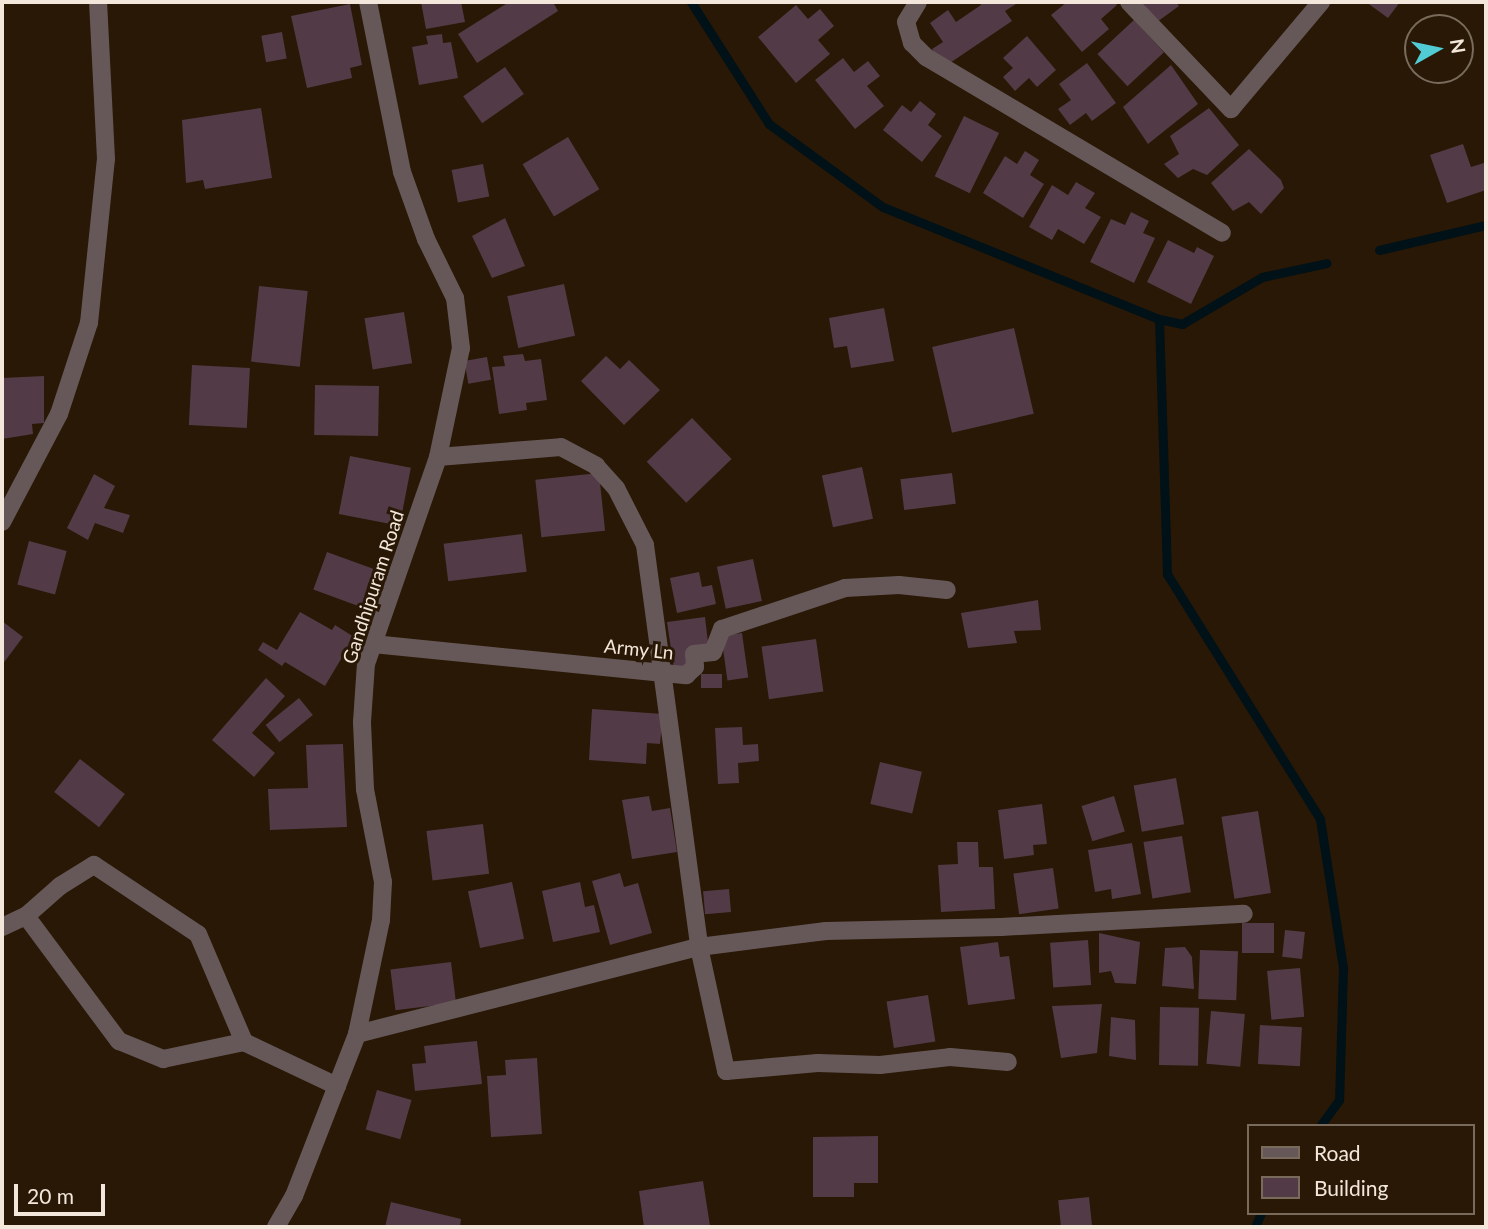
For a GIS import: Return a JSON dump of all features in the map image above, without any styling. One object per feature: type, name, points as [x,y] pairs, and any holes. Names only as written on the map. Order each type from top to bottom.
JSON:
[{"type":"street","points":[[2,522],[59,414],[89,323],[106,159],[98,2]]},
{"type":"street","name":"Gandhipuram Road","points":[[276,1227],[294,1196],[358,1034],[382,920],[383,882],[365,789],[362,722],[366,664],[438,457],[461,348],[455,298],[426,239],[402,172],[368,2]]},
{"type":"street","points":[[918,2],[906,22],[912,43],[926,57],[1223,233]]},
{"type":"street","points":[[1129,2],[1231,109],[1321,2]]},
{"type":"street","points":[[438,457],[561,447],[596,466],[616,488],[645,545],[699,947],[726,1071],[818,1063],[880,1065],[950,1058],[1008,1062]]},
{"type":"street","name":"Army Ln","points":[[373,644],[686,675],[695,667],[694,654],[713,652],[722,629],[845,588],[899,585],[947,590]]},
{"type":"street","points":[[2,927],[26,916],[60,886],[94,865],[198,934],[244,1042]]},
{"type":"street","points":[[358,1034],[699,947],[826,931],[1001,927],[1244,914]]},
{"type":"street","points":[[26,916],[120,1041],[163,1059],[244,1042],[337,1086]]},
{"type":"building","points":[[421,2],[461,2],[465,22],[426,29]]},
{"type":"building","points":[[509,2],[553,2],[558,11],[477,63],[458,34]]},
{"type":"building","points":[[979,2],[1019,2],[1005,11],[1012,21],[944,67],[932,49],[943,42],[930,23],[948,10],[956,22],[981,5]]},
{"type":"building","points":[[1067,2],[1114,2],[1117,5],[1101,19],[1109,29],[1082,52],[1051,15]]},
{"type":"building","points":[[1142,2],[1176,2],[1179,6],[1157,22]]},
{"type":"building","points":[[1366,2],[1400,2],[1388,18]]},
{"type":"building","points":[[350,4],[362,65],[350,68],[352,78],[307,88],[291,16]]},
{"type":"building","points":[[796,5],[808,19],[820,9],[834,26],[818,40],[830,54],[796,83],[758,37]]},
{"type":"building","points":[[1134,20],[1164,52],[1127,86],[1097,54]]},
{"type":"building","points":[[282,32],[287,59],[266,62],[261,36]]},
{"type":"building","points":[[442,34],[443,43],[451,42],[458,78],[419,85],[412,47],[428,44],[426,36]]},
{"type":"building","points":[[1027,36],[1056,70],[1037,87],[1029,78],[1015,91],[1003,77],[1013,68],[1003,58]]},
{"type":"building","points":[[843,58],[854,72],[868,61],[880,76],[867,86],[884,106],[855,129],[815,80]]},
{"type":"building","points":[[1087,63],[1116,103],[1092,121],[1086,113],[1070,125],[1058,109],[1071,100],[1059,84]]},
{"type":"building","points":[[1171,65],[1198,104],[1148,144],[1123,107]]},
{"type":"building","points":[[505,67],[524,94],[482,123],[463,96]]},
{"type":"building","points":[[920,101],[936,114],[928,125],[942,136],[922,162],[883,130],[902,105],[911,112]]},
{"type":"building","points":[[261,108],[272,178],[205,189],[203,180],[186,183],[182,120]]},
{"type":"building","points":[[1209,108],[1239,145],[1207,175],[1193,169],[1178,178],[1164,164],[1179,154],[1170,136]]},
{"type":"building","points":[[964,116],[999,133],[970,193],[935,176]]},
{"type":"building","points":[[568,137],[599,189],[554,217],[523,164]]},
{"type":"building","points":[[1463,144],[1471,167],[1484,163],[1486,190],[1447,203],[1430,155]]},
{"type":"building","points":[[1249,149],[1281,180],[1284,188],[1261,214],[1249,202],[1233,211],[1211,183]]},
{"type":"building","points":[[1025,151],[1039,160],[1030,175],[1044,184],[1023,218],[983,193],[1005,156],[1017,164]]},
{"type":"building","points":[[483,164],[489,196],[458,202],[452,170]]},
{"type":"building","points":[[1076,182],[1095,193],[1085,208],[1101,217],[1084,244],[1058,229],[1052,240],[1029,227],[1052,185],[1068,195]]},
{"type":"building","points":[[1131,212],[1149,221],[1143,233],[1155,238],[1134,283],[1090,262],[1111,219],[1125,225]]},
{"type":"building","points":[[505,218],[525,266],[492,278],[472,236]]},
{"type":"building","points":[[1168,240],[1194,253],[1197,247],[1214,256],[1191,304],[1147,282]]},
{"type":"building","points":[[564,284],[575,336],[518,348],[507,296]]},
{"type":"building","points":[[259,286],[308,291],[300,367],[251,362]]},
{"type":"building","points":[[884,308],[894,361],[851,368],[847,346],[834,348],[829,318]]},
{"type":"building","points":[[404,312],[412,363],[373,370],[364,318]]},
{"type":"building","points":[[1014,328],[1034,414],[952,433],[932,347]]},
{"type":"building","points":[[523,354],[525,361],[541,359],[547,400],[526,403],[527,410],[499,414],[492,367],[505,366],[503,356]]},
{"type":"building","points":[[606,356],[620,369],[629,360],[660,390],[624,425],[581,381]]},
{"type":"building","points":[[487,357],[491,380],[468,384],[464,361]]},
{"type":"building","points":[[192,365],[250,368],[247,428],[189,425]]},
{"type":"building","points":[[44,376],[44,423],[32,424],[33,434],[2,439],[2,378]]},
{"type":"building","points":[[315,385],[379,386],[378,436],[314,435]]},
{"type":"building","points":[[692,418],[732,459],[686,503],[647,462]]},
{"type":"building","points":[[350,456],[411,468],[400,526],[339,514]]},
{"type":"building","points":[[862,467],[873,519],[833,527],[822,476]]},
{"type":"building","points":[[599,473],[605,531],[541,537],[535,480]]},
{"type":"building","points":[[952,473],[956,504],[904,510],[900,479]]},
{"type":"building","points":[[94,474],[115,486],[104,508],[130,515],[123,533],[95,523],[88,540],[67,528]]},
{"type":"building","points":[[522,534],[527,572],[448,581],[444,544]]},
{"type":"building","points":[[29,541],[67,551],[55,595],[17,584]]},
{"type":"building","points":[[327,552],[379,571],[365,608],[313,590]]},
{"type":"building","points":[[753,559],[762,601],[726,609],[717,567]]},
{"type":"building","points":[[699,572],[702,587],[712,585],[716,604],[677,613],[670,578]]},
{"type":"building","points":[[1038,600],[1041,630],[1014,631],[1017,643],[968,648],[961,613]]},
{"type":"building","points":[[300,612],[332,630],[335,625],[354,637],[325,686],[285,662],[282,666],[258,650],[263,642],[277,650]]},
{"type":"building","points":[[705,617],[709,651],[694,666],[674,669],[667,622]]},
{"type":"building","points":[[2,621],[23,637],[2,665]]},
{"type":"building","points":[[742,633],[748,678],[727,680],[721,636]]},
{"type":"building","points":[[816,639],[823,691],[769,699],[762,647]]},
{"type":"building","points":[[701,674],[722,674],[722,688],[701,688]]},
{"type":"building","points":[[266,678],[285,696],[252,733],[275,753],[254,777],[212,740]]},
{"type":"building","points":[[299,698],[313,715],[279,742],[266,725]]},
{"type":"building","points":[[592,709],[663,714],[660,744],[647,743],[646,764],[589,760]]},
{"type":"building","points":[[742,727],[743,745],[758,744],[759,761],[738,763],[739,783],[718,784],[715,728]]},
{"type":"building","points":[[343,744],[347,827],[270,830],[268,789],[308,788],[306,745]]},
{"type":"building","points":[[80,759],[125,794],[99,827],[54,792]]},
{"type":"building","points":[[880,762],[922,772],[912,814],[870,804]]},
{"type":"building","points":[[1176,778],[1184,824],[1142,832],[1134,785]]},
{"type":"building","points":[[649,796],[652,811],[670,808],[677,852],[632,859],[622,800]]},
{"type":"building","points":[[1114,796],[1125,831],[1092,841],[1081,806]]},
{"type":"building","points":[[1042,804],[1047,844],[1033,845],[1034,855],[1004,859],[998,810]]},
{"type":"building","points":[[1258,811],[1271,893],[1234,899],[1221,817]]},
{"type":"building","points":[[483,824],[489,874],[433,881],[426,831]]},
{"type":"building","points":[[1182,836],[1191,892],[1152,898],[1143,842]]},
{"type":"building","points":[[957,842],[978,842],[979,867],[993,867],[995,909],[941,912],[938,865],[958,864]]},
{"type":"building","points":[[1132,843],[1141,894],[1112,899],[1111,889],[1095,892],[1088,850]]},
{"type":"building","points":[[1053,868],[1059,909],[1019,914],[1013,874]]},
{"type":"building","points":[[620,873],[624,887],[638,883],[652,933],[610,945],[592,881]]},
{"type":"building","points":[[512,882],[524,939],[480,948],[468,891]]},
{"type":"building","points":[[580,882],[585,907],[594,905],[600,932],[553,942],[542,891]]},
{"type":"building","points":[[729,889],[731,912],[705,914],[703,891]]},
{"type":"building","points":[[1242,923],[1274,923],[1274,953],[1242,953]]},
{"type":"building","points":[[1285,930],[1305,932],[1302,959],[1282,957]]},
{"type":"building","points":[[1099,933],[1140,942],[1136,984],[1115,983],[1111,971],[1099,973]]},
{"type":"building","points":[[1088,940],[1091,985],[1053,988],[1050,943]]},
{"type":"building","points":[[998,942],[1000,957],[1009,956],[1015,999],[968,1005],[960,947]]},
{"type":"building","points":[[1185,947],[1192,957],[1194,989],[1162,986],[1165,948]]},
{"type":"building","points":[[1200,950],[1238,951],[1236,1000],[1198,999]]},
{"type":"building","points":[[451,962],[456,1003],[395,1010],[390,969]]},
{"type":"building","points":[[1300,968],[1304,1017],[1271,1020],[1267,971]]},
{"type":"building","points":[[928,995],[935,1041],[894,1048],[887,1002]]},
{"type":"building","points":[[1102,1004],[1097,1053],[1061,1058],[1052,1006]]},
{"type":"building","points":[[1160,1007],[1199,1008],[1198,1066],[1159,1065]]},
{"type":"building","points":[[1211,1011],[1245,1014],[1240,1067],[1206,1064]]},
{"type":"building","points":[[1111,1017],[1135,1020],[1136,1060],[1109,1056]]},
{"type":"building","points":[[1260,1025],[1302,1027],[1300,1066],[1258,1064]]},
{"type":"building","points":[[477,1041],[482,1084],[415,1091],[412,1064],[426,1063],[424,1046]]},
{"type":"building","points":[[537,1058],[542,1134],[491,1137],[487,1076],[506,1075],[505,1060]]},
{"type":"building","points":[[377,1090],[412,1100],[400,1139],[366,1129]]},
{"type":"building","points":[[878,1136],[878,1183],[854,1183],[854,1197],[813,1197],[813,1137]]},
{"type":"building","points":[[703,1181],[710,1226],[644,1227],[639,1191]]},
{"type":"building","points":[[1089,1197],[1092,1227],[1061,1227],[1058,1200]]},
{"type":"building","points":[[391,1202],[461,1219],[460,1227],[385,1227]]},
{"type":"waterway","points":[[691,2],[769,124],[883,207],[1159,319],[1182,324],[1262,277],[1327,263]]},
{"type":"waterway","points":[[1379,250],[1486,225]]},
{"type":"waterway","points":[[1159,319],[1167,574],[1320,819],[1343,968],[1339,1100],[1321,1124]]},
{"type":"waterway","points":[[1255,1227],[1260,1215]]}]
